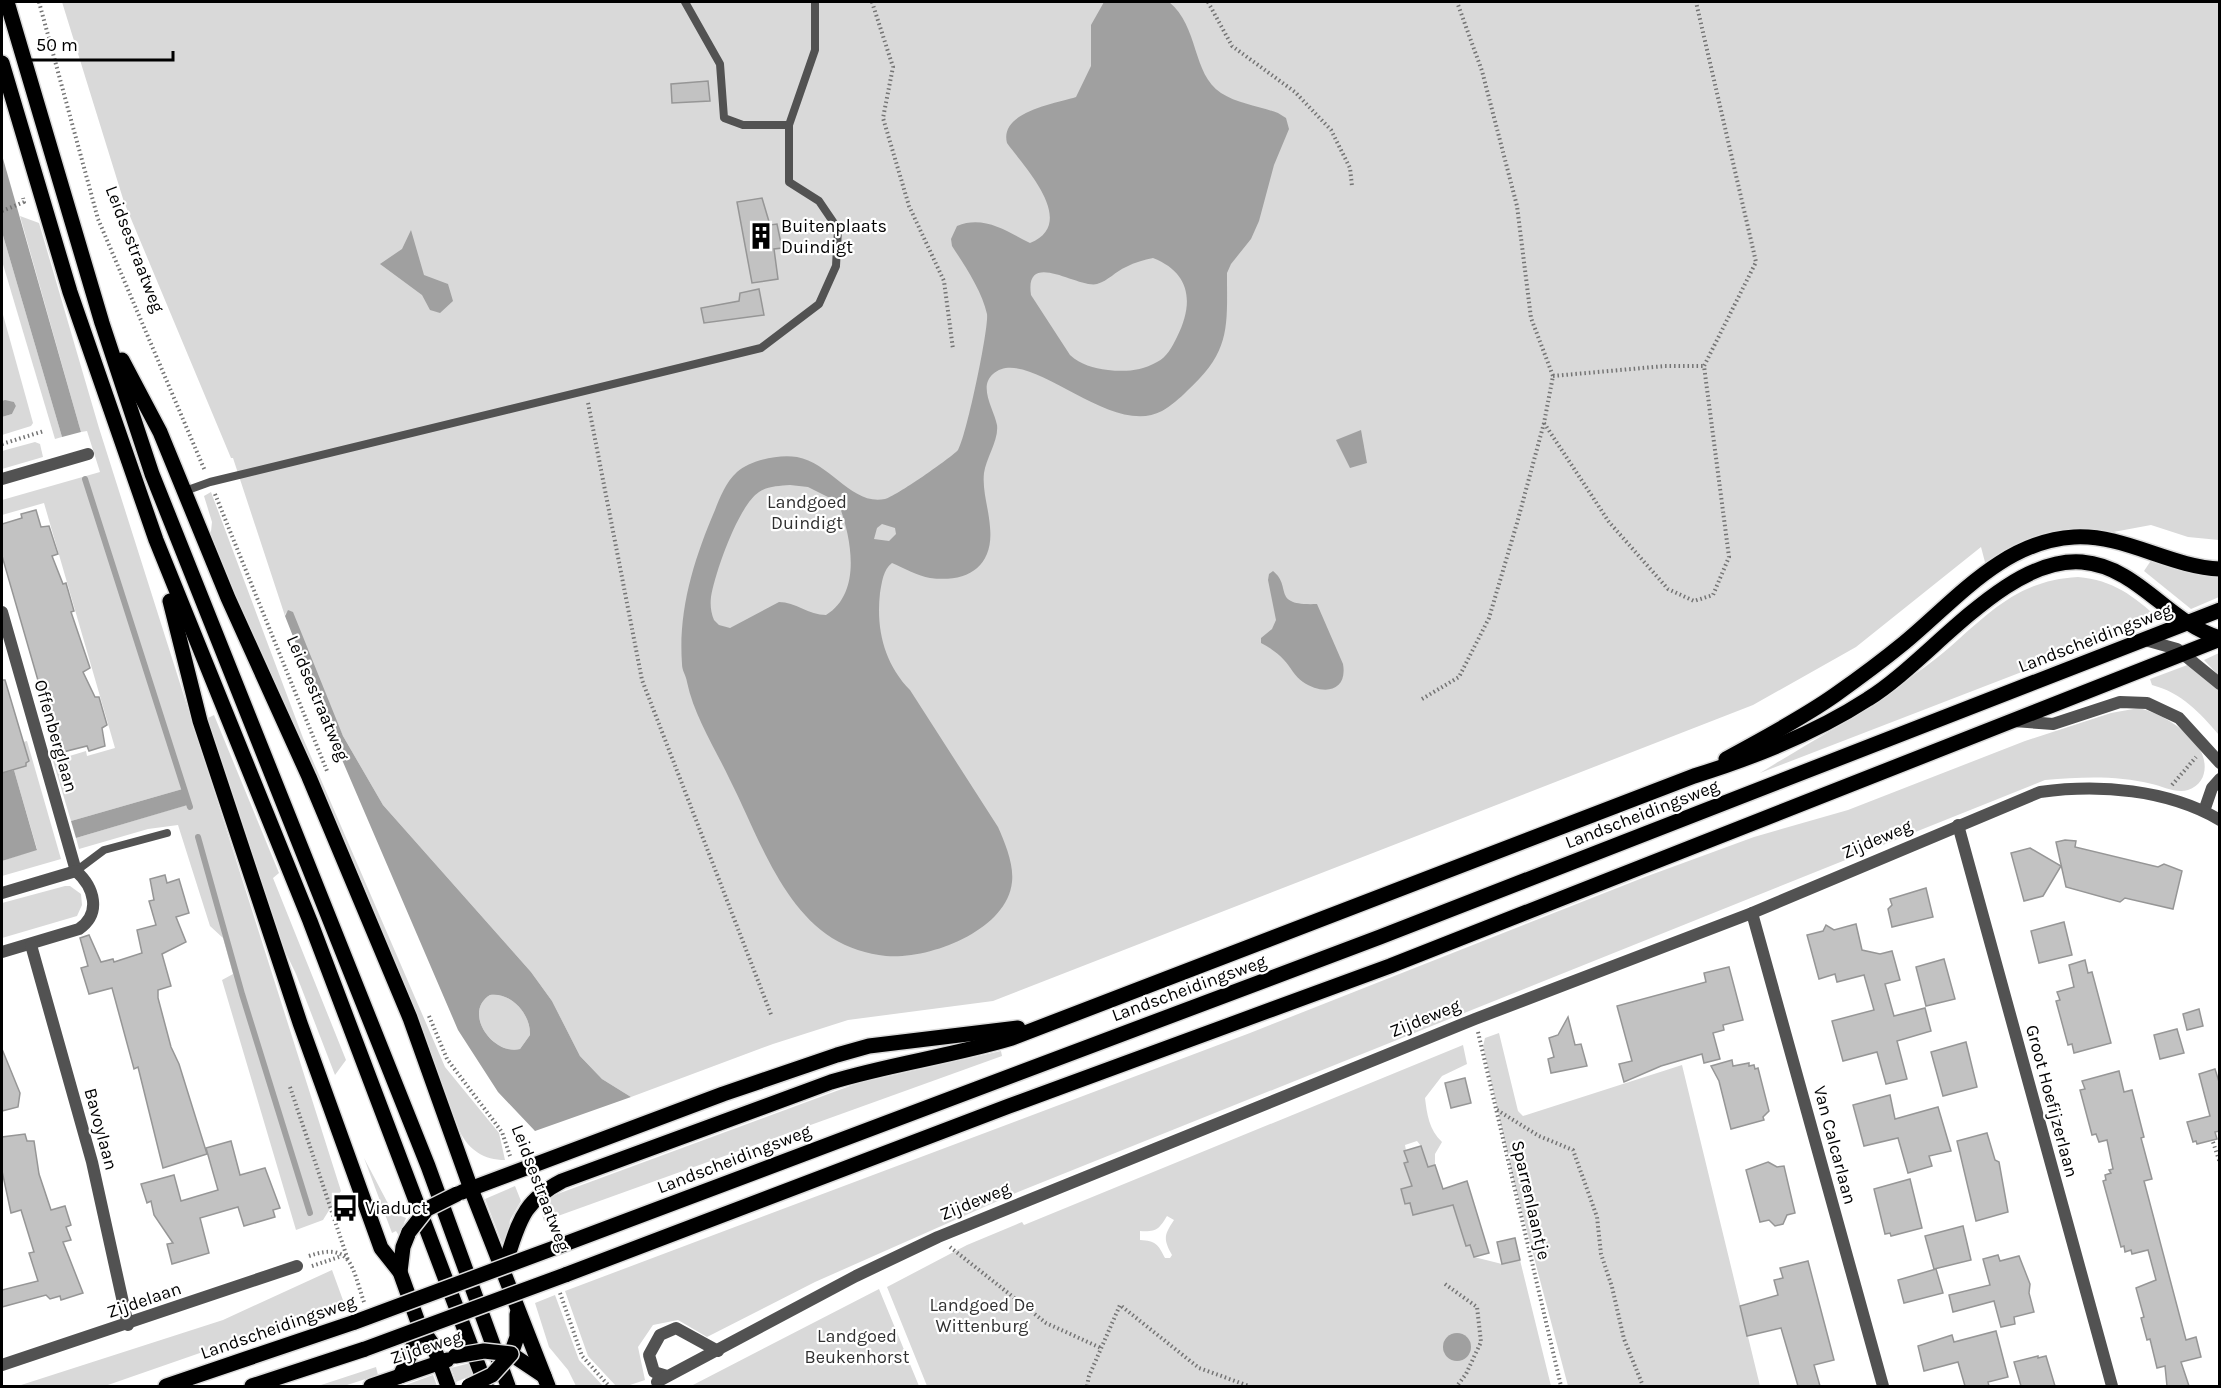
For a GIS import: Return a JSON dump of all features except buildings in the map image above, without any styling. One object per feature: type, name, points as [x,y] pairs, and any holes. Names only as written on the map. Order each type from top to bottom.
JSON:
[{"type":"main road","points":[[7,2],[102,323],[180,548],[428,1166],[505,1380]]},
{"type":"main road","points":[[2,63],[70,292],[156,540],[407,1174],[484,1381]]},
{"type":"main road","points":[[102,323],[160,432],[186,490],[228,598],[309,777],[410,1018],[452,1137],[464,1192],[502,1269],[546,1381]]},
{"type":"main road","points":[[1694,776],[1833,696],[1903,644],[1983,574],[2007,557],[2030,547],[2062,538],[2088,538],[2120,543],[2192,566],[2220,569]]},
{"type":"main road","points":[[156,540],[200,722],[293,1003],[381,1248],[400,1272],[419,1325],[433,1345],[448,1386]]},
{"type":"main road","points":[[502,1269],[523,1211],[542,1192],[562,1181],[831,1082],[871,1069],[976,1048],[1065,1017],[1694,776],[1778,747],[1867,700],[1910,669],[2006,586],[2044,567],[2083,562],[2112,570],[2134,581],[2186,623],[2220,638]]},
{"type":"main road","name":"Landscheidingsweg","points":[[166,1386],[355,1322],[1391,933],[2220,610]]},
{"type":"main road","points":[[252,1386],[365,1348],[565,1275],[1020,1102],[1390,966],[2220,638]]},
{"type":"main road","points":[[400,1272],[402,1247],[409,1232],[427,1209],[516,1172],[837,1055],[869,1046],[1010,1029],[1065,1017]]},
{"type":"main road","points":[[469,1386],[492,1375],[514,1353],[518,1324],[517,1305]]},
{"type":"main road","points":[[400,1376],[411,1353],[419,1325]]},
{"type":"main road","name":"Zijdeweg","points":[[371,1386],[455,1356],[484,1351],[514,1353]]},
{"type":"main road","points":[[514,1353],[546,1381]]},
{"type":"street","points":[[2,479],[88,454]]},
{"type":"street","name":"Offenberglaan","points":[[2,612],[76,871],[86,880],[93,896],[94,908],[89,922],[79,929],[2,952]]},
{"type":"street","points":[[2144,639],[2163,643],[2184,653],[2220,684]]},
{"type":"street","points":[[2014,721],[2053,724],[2100,707],[2139,702],[2171,713],[2220,763]]},
{"type":"street","points":[[2204,811],[2212,788],[2220,779]]},
{"type":"street","name":"Zijdeweg","points":[[718,1352],[676,1328],[660,1335],[649,1355],[654,1372],[662,1379],[718,1352],[856,1276],[938,1237],[1475,1019],[1752,913],[2040,792],[2078,787],[2136,792],[2204,811],[2220,820]]},
{"type":"street","name":"Groot Hoefijzerlaan","points":[[1958,825],[2112,1386]]},
{"type":"street","points":[[2,893],[76,871]]},
{"type":"street","name":"Van Calcarlaan","points":[[1752,913],[1883,1386]]},
{"type":"street","name":"Bavoylaan","points":[[31,945],[92,1162],[128,1325]]},
{"type":"street","name":"Zijdelaan","points":[[2,1365],[128,1325],[297,1266]]},
{"type":"lane","points":[[685,2],[720,64],[724,118],[743,125],[789,125]]},
{"type":"lane","points":[[186,490],[210,482],[760,348],[819,304],[836,266],[838,229],[819,201],[789,182],[789,125],[815,50],[815,2]]},
{"type":"lane","points":[[76,871],[104,850],[167,833]]},
{"type":"path","name":"Leidsestraatweg","points":[[39,2],[98,219],[210,482],[332,782]]},
{"type":"path","points":[[872,2],[893,67],[883,118],[909,206],[944,281],[953,349]]},
{"type":"path","points":[[1208,2],[1232,46],[1295,92],[1331,130],[1350,168],[1352,186]]},
{"type":"path","points":[[1422,699],[1460,677],[1489,618],[1544,423],[1553,376],[1531,318],[1517,206],[1500,139],[1482,71],[1457,2]]},
{"type":"path","points":[[1544,423],[1609,522],[1668,589],[1694,601],[1713,595],[1729,557],[1704,366],[1756,262],[1696,2]]},
{"type":"path","points":[[2,211],[19,206],[24,202]]},
{"type":"path","points":[[1553,376],[1665,366],[1704,366]]},
{"type":"path","points":[[586,390],[642,680],[772,1017]]},
{"type":"path","points":[[2,444],[44,431]]},
{"type":"path","points":[[2166,800],[2173,781],[2206,747]]},
{"type":"path","name":"Leidsestraatweg","points":[[426,1008],[447,1059],[502,1132],[516,1172]]},
{"type":"path","name":"Sparrenlaantje","points":[[1475,1019],[1561,1386]]},
{"type":"path","points":[[290,1087],[349,1261]]},
{"type":"path","points":[[1496,1110],[1539,1136],[1574,1150],[1597,1217],[1601,1254],[1612,1287],[1624,1339],[1643,1386]]},
{"type":"path","points":[[2213,1142],[2220,1163]]},
{"type":"path","points":[[938,1237],[1046,1323],[1101,1348]]},
{"type":"path","points":[[326,1250],[336,1251],[342,1256],[312,1266],[297,1266],[306,1257],[326,1250]]},
{"type":"path","points":[[1445,1284],[1478,1308],[1481,1342],[1466,1374],[1456,1386]]},
{"type":"path","points":[[559,1290],[582,1356],[609,1386]]},
{"type":"path","points":[[1088,1386],[1089,1376],[1120,1305],[1199,1368],[1250,1386]]},
{"type":"green space","name":"Landgoed Duindigt","points":[[62,2],[2219,2],[2219,540],[2188,537],[2151,525],[2108,533],[2061,530],[2023,543],[1986,566],[1981,547],[1856,647],[1753,705],[993,1001],[848,1020],[773,1044],[631,1097],[602,1079],[580,1056],[552,1001],[531,972],[383,805],[343,736],[286,612],[285,616],[233,458],[231,458],[124,202]]},
{"type":"green space","points":[[20,216],[39,223],[99,428],[341,1191],[323,1220],[296,1230],[222,980],[233,974],[223,938],[210,926],[178,825],[148,829],[79,849],[76,838],[190,804],[186,788],[71,821],[53,761],[86,751],[87,756],[115,748],[44,503],[2,515],[2,500],[100,472],[87,431],[81,432]]},
{"type":"green space","points":[[2,232],[62,437],[55,439],[2,261]]},
{"type":"green space","points":[[2,311],[33,423],[31,426],[2,435],[2,417],[12,414],[16,406],[14,402],[2,401]]},
{"type":"green space","points":[[35,442],[40,444],[43,457],[2,469],[2,451]]},
{"type":"green space","points":[[211,492],[303,738],[445,1067],[499,1133],[505,1160],[497,1160],[478,1153],[460,1132],[364,885],[279,700],[210,541],[212,522],[204,496]]},
{"type":"green space","points":[[2152,559],[2219,575],[2219,597],[2191,609],[2144,571]]},
{"type":"green space","points":[[2078,577],[2102,582],[2122,590],[2159,619],[1760,773],[1895,689],[2008,600],[2039,584]]},
{"type":"green space","points":[[2219,653],[2219,676],[2204,660]]},
{"type":"green space","points":[[2190,664],[2219,690],[2219,735],[2197,711],[2181,698],[2152,685],[2150,679]]},
{"type":"green space","points":[[2139,708],[2171,722],[2197,745],[2205,764],[2203,776],[2195,787],[2179,791],[2139,781],[2112,778],[2045,780],[1018,1192],[815,1282],[707,1337],[678,1320],[653,1325],[638,1347],[645,1380],[627,1386],[616,1386],[588,1356],[565,1291],[1250,1033],[1645,877],[1754,837],[1848,810],[2025,741],[2111,713]]},
{"type":"green space","points":[[214,715],[279,873],[273,878],[346,1060],[335,1075],[296,974],[274,928],[206,719]]},
{"type":"green space","points":[[27,741],[61,859],[2,876],[2,861],[37,849],[14,770],[26,766],[29,761],[23,742]]},
{"type":"green space","points":[[70,886],[81,894],[82,905],[77,916],[2,938],[2,903]]},
{"type":"green space","points":[[490,995],[506,997],[519,1006],[524,1013],[530,1035],[520,1049],[500,1046],[484,1031],[479,1012],[482,1002]]},
{"type":"green space","points":[[1499,1033],[1518,1111],[1523,1116],[1682,1065],[1760,1386],[1568,1386],[1513,1178],[1483,1046],[1485,1038]]},
{"type":"green space","name":"Landgoed De Wittenburg","points":[[1463,1045],[1467,1064],[1442,1076],[1425,1098],[1431,1127],[1442,1142],[1435,1154],[1435,1165],[1428,1167],[1417,1141],[1405,1145],[1408,1162],[1404,1164],[1412,1186],[1401,1190],[1405,1204],[1410,1203],[1413,1215],[1453,1205],[1466,1246],[1470,1245],[1474,1257],[1502,1264],[1520,1260],[1551,1386],[927,1386],[887,1287],[967,1245],[1022,1222],[1024,1225]],"holes":[[[1167,1216],[1174,1220],[1166,1237],[1172,1255],[1170,1258],[1165,1258],[1153,1242],[1140,1240],[1140,1231],[1157,1229]]]},
{"type":"green space","points":[[1001,1051],[1002,1056],[544,1221],[543,1207],[552,1196],[858,1083]]},
{"type":"green space","points":[[364,1158],[393,1213],[406,1218],[399,1236],[396,1231],[392,1233]]},
{"type":"green space","points":[[515,1186],[521,1201],[510,1220],[507,1241],[502,1243],[485,1199]]},
{"type":"green space","points":[[332,1270],[344,1303],[105,1386],[18,1386],[223,1320]]},
{"type":"green space","name":"Landgoed Beukenhorst","points":[[879,1289],[919,1386],[691,1386]]},
{"type":"green space","points":[[555,1295],[579,1360],[603,1386],[576,1386],[568,1370],[549,1347],[535,1303]]},
{"type":"green space","points":[[474,1362],[487,1362],[470,1376],[456,1382],[451,1368]]},
{"type":"green space","points":[[376,1367],[378,1375],[344,1386],[318,1386]]},
{"type":"green space","points":[[433,1375],[437,1386],[403,1386]]},
{"type":"shaded area","points":[[1104,2],[1169,2],[1186,24],[1205,74],[1212,85],[1235,100],[1278,113],[1286,118],[1289,129],[1274,165],[1259,221],[1251,239],[1231,264],[1227,273],[1224,338],[1212,363],[1201,377],[1162,411],[1141,416],[1118,413],[1027,371],[1008,368],[993,374],[987,385],[987,392],[997,431],[984,473],[990,541],[983,562],[976,569],[956,578],[925,577],[892,563],[885,573],[880,593],[879,620],[888,657],[998,827],[1012,868],[1012,882],[1007,899],[996,915],[963,939],[923,953],[903,956],[872,954],[838,942],[814,924],[784,887],[760,845],[690,695],[683,669],[681,644],[689,585],[700,547],[724,490],[737,472],[749,464],[774,457],[797,457],[820,467],[862,496],[885,499],[923,476],[958,450],[976,383],[987,314],[977,288],[952,246],[951,239],[957,226],[976,222],[1003,229],[1030,243],[1044,234],[1049,222],[1049,209],[1035,180],[1007,143],[1007,132],[1011,124],[1030,111],[1076,97],[1091,66],[1091,25]],"holes":[[[1153,258],[1166,264],[1175,272],[1186,290],[1186,312],[1166,355],[1151,365],[1127,371],[1097,368],[1083,364],[1070,355],[1031,295],[1031,281],[1036,274],[1044,272],[1097,284],[1129,265]],[[790,485],[808,487],[838,502],[850,547],[851,563],[845,592],[838,605],[826,615],[779,602],[730,628],[719,625],[712,615],[711,597],[722,557],[743,511],[759,492],[770,487]],[[882,524],[895,528],[896,534],[889,541],[874,539],[877,528]]]},
{"type":"shaded area","points":[[2,155],[81,432],[62,437],[2,232]]},
{"type":"shaded area","points":[[411,230],[424,275],[448,284],[453,301],[440,313],[430,310],[422,295],[380,264],[402,249]]},
{"type":"shaded area","points":[[2,401],[14,402],[16,406],[12,414],[2,417]]},
{"type":"shaded area","points":[[1361,430],[1367,463],[1350,468],[1336,440]]},
{"type":"shaded area","points":[[1273,571],[1279,577],[1288,599],[1302,604],[1317,604],[1343,664],[1342,681],[1338,686],[1325,690],[1310,686],[1298,677],[1279,655],[1261,643],[1261,638],[1272,629],[1276,620],[1268,580],[1269,574]]},
{"type":"shaded area","points":[[288,610],[293,612],[343,736],[383,805],[531,972],[552,1001],[580,1056],[602,1079],[631,1097],[535,1131],[498,1092],[458,1030],[334,741],[285,616]],"holes":[[[490,995],[506,997],[519,1006],[527,1020],[530,1035],[520,1049],[500,1046],[484,1031],[479,1012],[482,1002]]]},
{"type":"shaded area","points":[[14,770],[37,850],[2,861],[2,773]]},
{"type":"shaded area","points":[[186,788],[191,804],[76,838],[71,821]]},
{"type":"shaded area","points":[[1457,1333],[1467,1337],[1471,1347],[1467,1357],[1457,1361],[1447,1357],[1443,1347],[1447,1337]]},
{"type":"waterway","points":[[85,479],[190,807]]},
{"type":"waterway","points":[[198,837],[242,994],[310,1213]]},
{"type":"place","name":"Buitenplaats Duindigt","points":[[761,236]]},
{"type":"place","name":"Viaduct","points":[[345,1208]]}]
